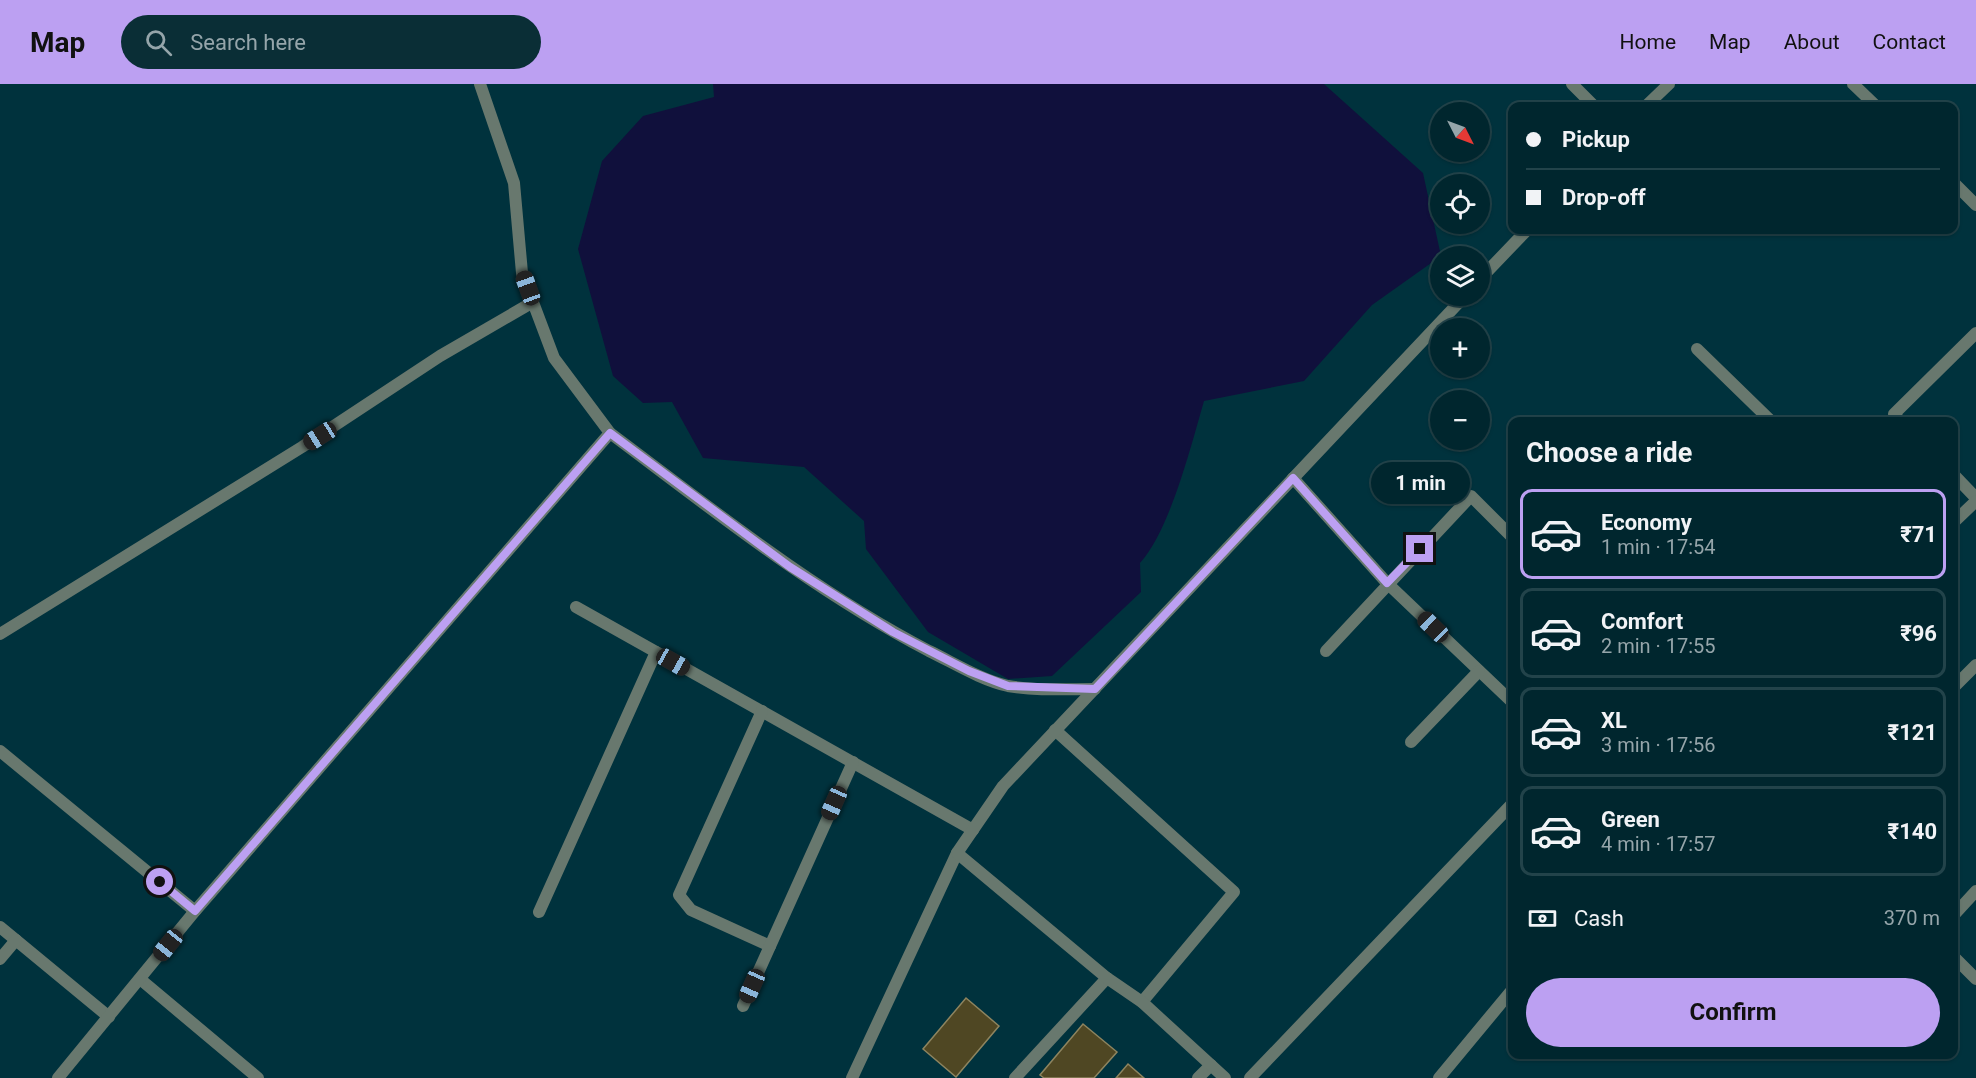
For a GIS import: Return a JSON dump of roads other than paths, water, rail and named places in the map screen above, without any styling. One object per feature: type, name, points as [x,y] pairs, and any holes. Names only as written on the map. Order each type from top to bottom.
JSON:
[{"type":"street","points":[[480,84],[514,183],[522,273],[554,358],[610,433],[790,567],[893,632],[969,671],[1008,686],[1095,689]]},
{"type":"street","points":[[1572,84],[1590,102]]},
{"type":"street","points":[[1650,102],[1669,84]]},
{"type":"street","points":[[1853,84],[1872,102]]},
{"type":"street","points":[[1958,187],[1976,204]]},
{"type":"street","points":[[1490,269],[1523,234]]},
{"type":"street","points":[[0,634],[312,441],[440,356],[533,302]]},
{"type":"street","points":[[852,1078],[957,853],[1003,786],[1455,306]]},
{"type":"street","points":[[1896,417],[1976,333]]},
{"type":"street","points":[[1697,349],[1768,417]]},
{"type":"street","points":[[58,1078],[195,911],[610,433]]},
{"type":"street","points":[[1293,478],[1387,583],[1508,698]]},
{"type":"street","points":[[1958,479],[1976,499],[1958,518]]},
{"type":"street","points":[[1326,651],[1387,583],[1471,496],[1508,533]]},
{"type":"street","points":[[576,607],[973,830]]},
{"type":"street","points":[[539,912],[656,652]]},
{"type":"street","points":[[1958,683],[1976,665]]},
{"type":"street","points":[[1411,742],[1479,671]]},
{"type":"street","points":[[762,711],[679,895],[691,910],[770,946]]},
{"type":"street","points":[[1055,730],[1234,892],[1142,1002]]},
{"type":"street","points":[[0,751],[195,911]]},
{"type":"street","points":[[743,1006],[853,762]]},
{"type":"street","points":[[1250,1078],[1508,808]]},
{"type":"street","points":[[957,853],[1107,978],[1142,1002],[1225,1078]]},
{"type":"street","points":[[1958,911],[1976,891]]},
{"type":"street","points":[[0,927],[109,1017]]},
{"type":"street","points":[[0,959],[16,940]]},
{"type":"street","points":[[1958,961],[1976,979]]},
{"type":"street","points":[[1015,1078],[1107,978]]},
{"type":"street","points":[[140,979],[258,1078]]},
{"type":"street","points":[[1439,1078],[1508,995]]},
{"type":"street","points":[[1198,1078],[1210,1065]]}]
